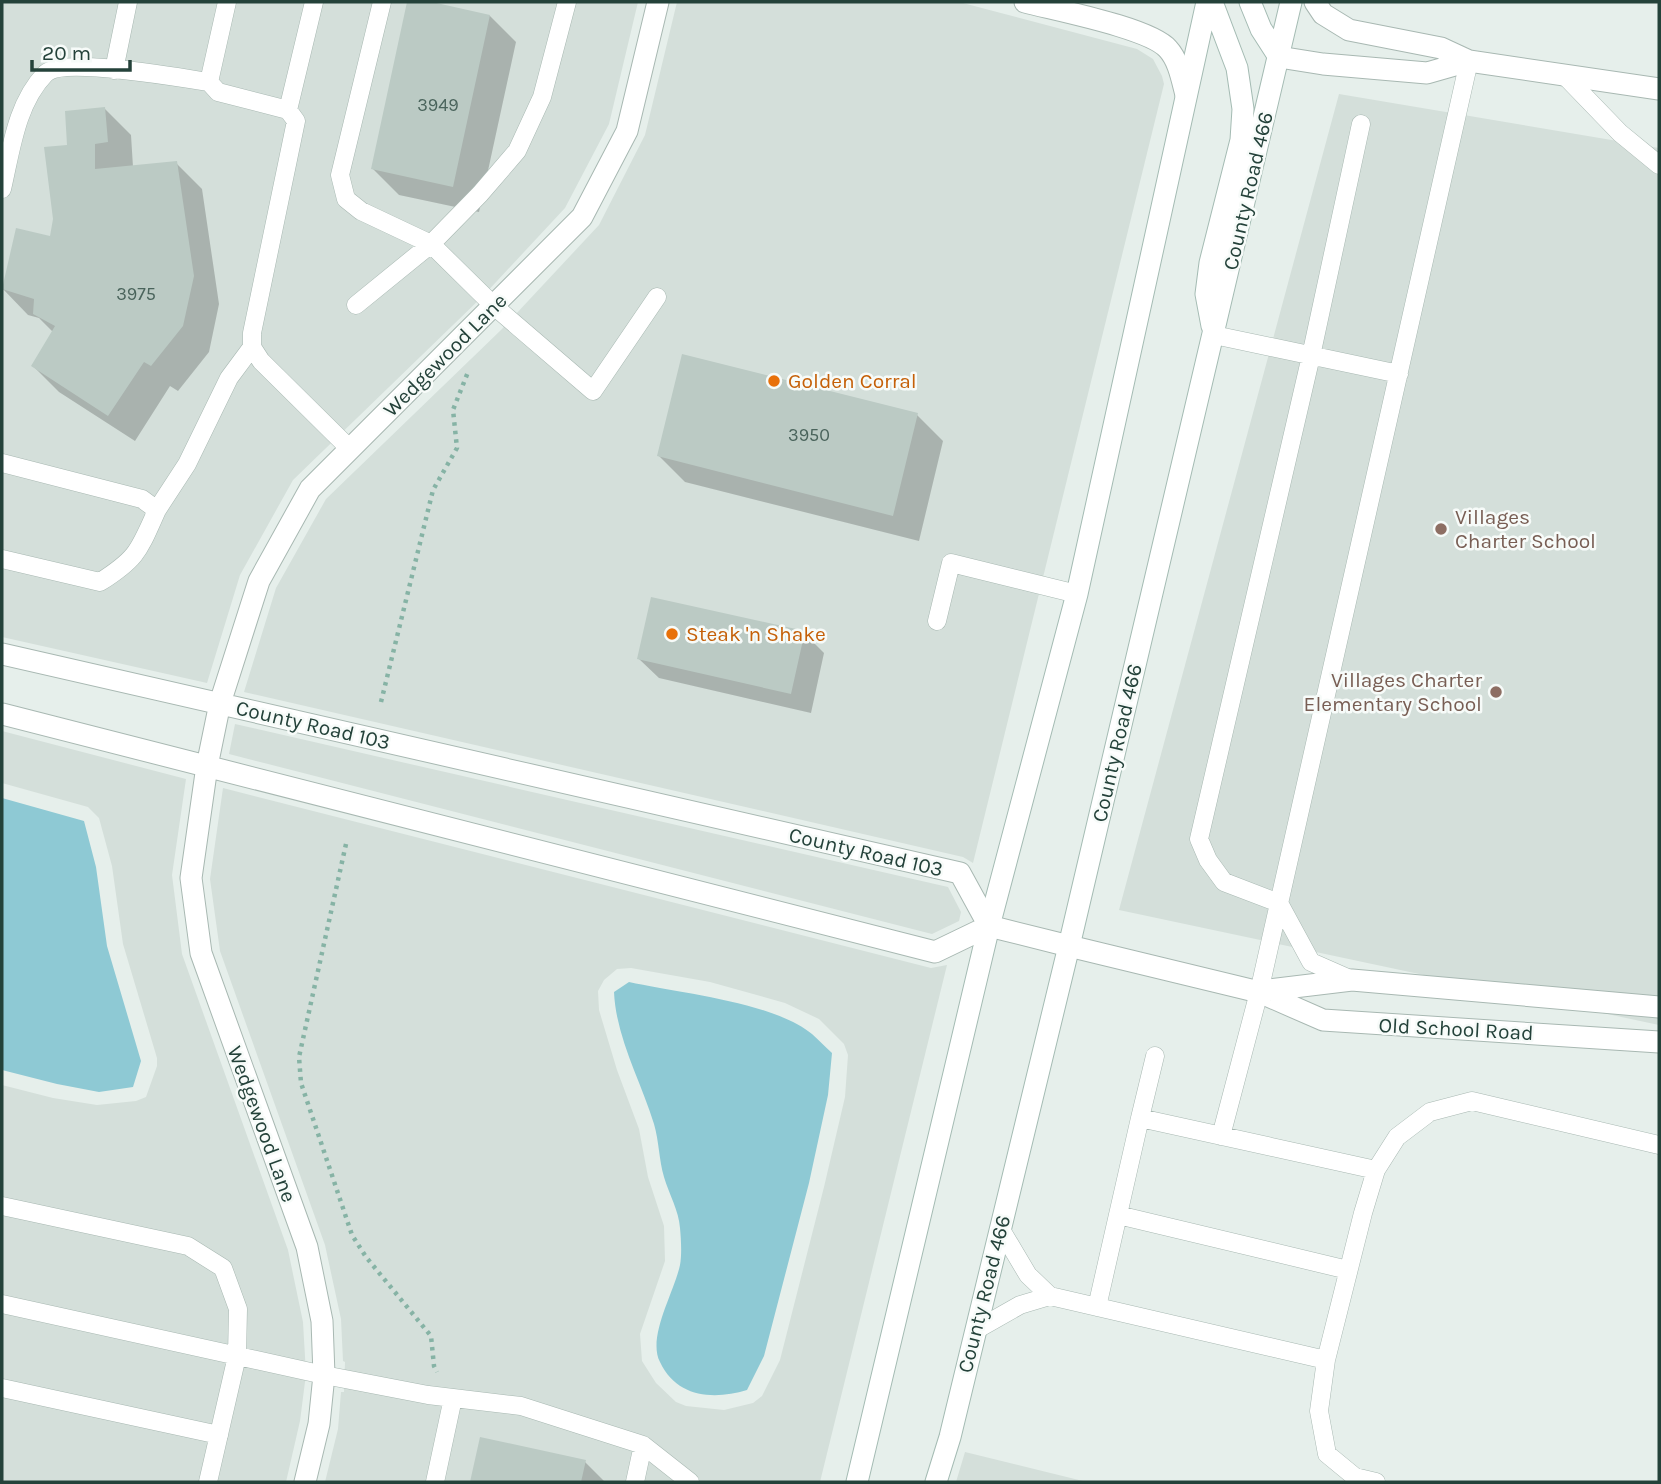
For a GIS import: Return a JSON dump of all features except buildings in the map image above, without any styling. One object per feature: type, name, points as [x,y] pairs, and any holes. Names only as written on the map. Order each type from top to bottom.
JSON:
[{"type":"street","name":"Wedgewood Lane","points":[[305,1482],[319,1424],[324,1375],[322,1321],[306,1247],[201,953],[191,878],[207,766],[220,703],[258,580],[310,489],[582,217],[627,131],[658,2]]},
{"type":"street","points":[[1024,2],[1145,33],[1168,49],[1180,71],[1186,95]]},
{"type":"street","points":[[857,1482],[989,926],[1077,594],[1186,95],[1209,2]]},
{"type":"street","points":[[1209,2],[1237,68],[1243,108],[1241,140],[1210,263],[1206,294],[1214,335]]},
{"type":"street","points":[[1250,2],[1261,29],[1279,57],[1427,73],[1469,61]]},
{"type":"street","name":"County Road 466","points":[[936,1482],[976,1330],[1069,946],[1291,2]]},
{"type":"street","points":[[1315,2],[1324,13],[1349,30],[1441,48],[1469,61],[1659,89]]},
{"type":"street","name":"County Road 103","points":[[2,654],[960,873],[989,926]]},
{"type":"street","points":[[2,714],[935,951],[989,926]]},
{"type":"street","name":"Old School Road","points":[[989,926],[1259,992],[1323,1020],[1659,1042]]},
{"type":"street","name":"Old School Road","points":[[1259,992],[1352,980],[1659,1007]]},
{"type":"lane","points":[[114,69],[128,2]]},
{"type":"lane","points":[[209,82],[227,2]]},
{"type":"lane","points":[[288,110],[314,2]]},
{"type":"lane","points":[[382,2],[340,175],[346,199],[361,211],[431,243],[494,306],[593,391],[657,297]]},
{"type":"lane","points":[[356,305],[431,243],[480,194],[517,151],[542,97],[567,2]]},
{"type":"lane","points":[[1221,1136],[1259,992],[1469,61]]},
{"type":"lane","points":[[2,189],[17,122],[29,96],[46,72],[64,66],[114,69],[209,82],[218,92],[288,110],[296,121],[252,333],[252,347],[261,360],[350,449]]},
{"type":"lane","points":[[1563,75],[1620,133],[1659,165]]},
{"type":"lane","points":[[1352,980],[1311,962],[1279,903],[1224,882],[1208,860],[1199,839],[1311,356],[1361,124]]},
{"type":"lane","points":[[1214,335],[1399,374]]},
{"type":"lane","points":[[2,559],[100,583],[124,567],[139,551],[157,510],[187,464],[229,378],[252,347]]},
{"type":"lane","points":[[2,463],[142,499],[157,510]]},
{"type":"lane","points":[[937,621],[951,563],[1077,594]]},
{"type":"lane","points":[[1097,1307],[1155,1056]]},
{"type":"lane","points":[[1376,1482],[1355,1477],[1328,1454],[1319,1411],[1326,1360],[1376,1170],[1397,1137],[1430,1112],[1472,1101],[1659,1145]]},
{"type":"lane","points":[[1140,1118],[1376,1170]]},
{"type":"lane","points":[[2,1206],[188,1246],[223,1268],[238,1310],[237,1356],[208,1482]]},
{"type":"lane","points":[[1118,1215],[1348,1270]]},
{"type":"lane","points":[[1000,1228],[1028,1275],[1050,1296],[1326,1360]]},
{"type":"lane","points":[[976,1330],[1020,1306],[1050,1296]]},
{"type":"lane","points":[[2,1304],[324,1375],[453,1398],[522,1406],[643,1445],[690,1482]]},
{"type":"lane","points":[[2,1388],[219,1435]]},
{"type":"lane","points":[[435,1482],[453,1398]]},
{"type":"lane","points":[[635,1482],[643,1445]]},
{"type":"path","points":[[381,702],[433,490],[457,448],[453,410],[469,371]]},
{"type":"path","points":[[346,845],[299,1057],[300,1083],[352,1235],[366,1257],[431,1336],[434,1366],[453,1398]]},
{"type":"shaded area","points":[[2,2],[638,2],[609,124],[565,208],[484,295],[293,480],[240,575],[207,683],[2,637]]},
{"type":"shaded area","points":[[677,2],[959,2],[1137,49],[1153,59],[1162,76],[1164,84],[973,863],[963,857],[244,692],[276,588],[326,499],[501,330],[599,225],[645,135]]},
{"type":"shaded area","name":"Villages Charter School","points":[[1339,94],[1659,148],[1659,1025],[1119,910]]},
{"type":"shaded area","points":[[235,724],[948,887],[961,912],[959,921],[932,934],[229,754]]},
{"type":"shaded area","points":[[2,731],[186,779],[172,875],[182,954],[288,1250],[303,1322],[306,1374],[300,1421],[286,1482],[2,1482],[2,1085],[53,1098],[97,1105],[136,1101],[146,1097],[157,1066],[157,1058],[123,944],[112,866],[99,818],[88,807],[2,783]]},
{"type":"shaded area","points":[[223,788],[931,968],[947,965],[820,1482],[325,1482],[338,1429],[341,1392],[344,1392],[345,1362],[341,1319],[325,1245],[220,951],[210,879]],"holes":[[[631,968],[710,982],[785,1003],[819,1019],[844,1044],[848,1055],[845,1097],[780,1360],[762,1396],[753,1403],[724,1410],[686,1406],[676,1402],[656,1383],[642,1361],[640,1334],[665,1261],[664,1226],[648,1177],[639,1129],[599,1010],[598,991],[604,980],[617,969]]]},
{"type":"shaded area","points":[[965,1452],[1087,1482],[956,1482]]},
{"type":"water","points":[[2,798],[84,821],[96,867],[107,946],[141,1061],[133,1087],[99,1092],[2,1070]]},
{"type":"water","points":[[629,982],[725,1000],[774,1014],[812,1034],[832,1053],[828,1095],[809,1183],[764,1356],[747,1390],[709,1395],[686,1389],[667,1374],[657,1352],[659,1328],[680,1265],[680,1232],[678,1215],[662,1171],[654,1124],[619,1026],[614,992]]},
{"type":"place","name":"Golden Corral","points":[[774,381]]},
{"type":"place","name":"Villages Charter School","points":[[1441,529]]},
{"type":"place","name":"Steak 'n Shake","points":[[672,634]]},
{"type":"place","name":"Villages Charter Elementary School","points":[[1496,692]]}]
